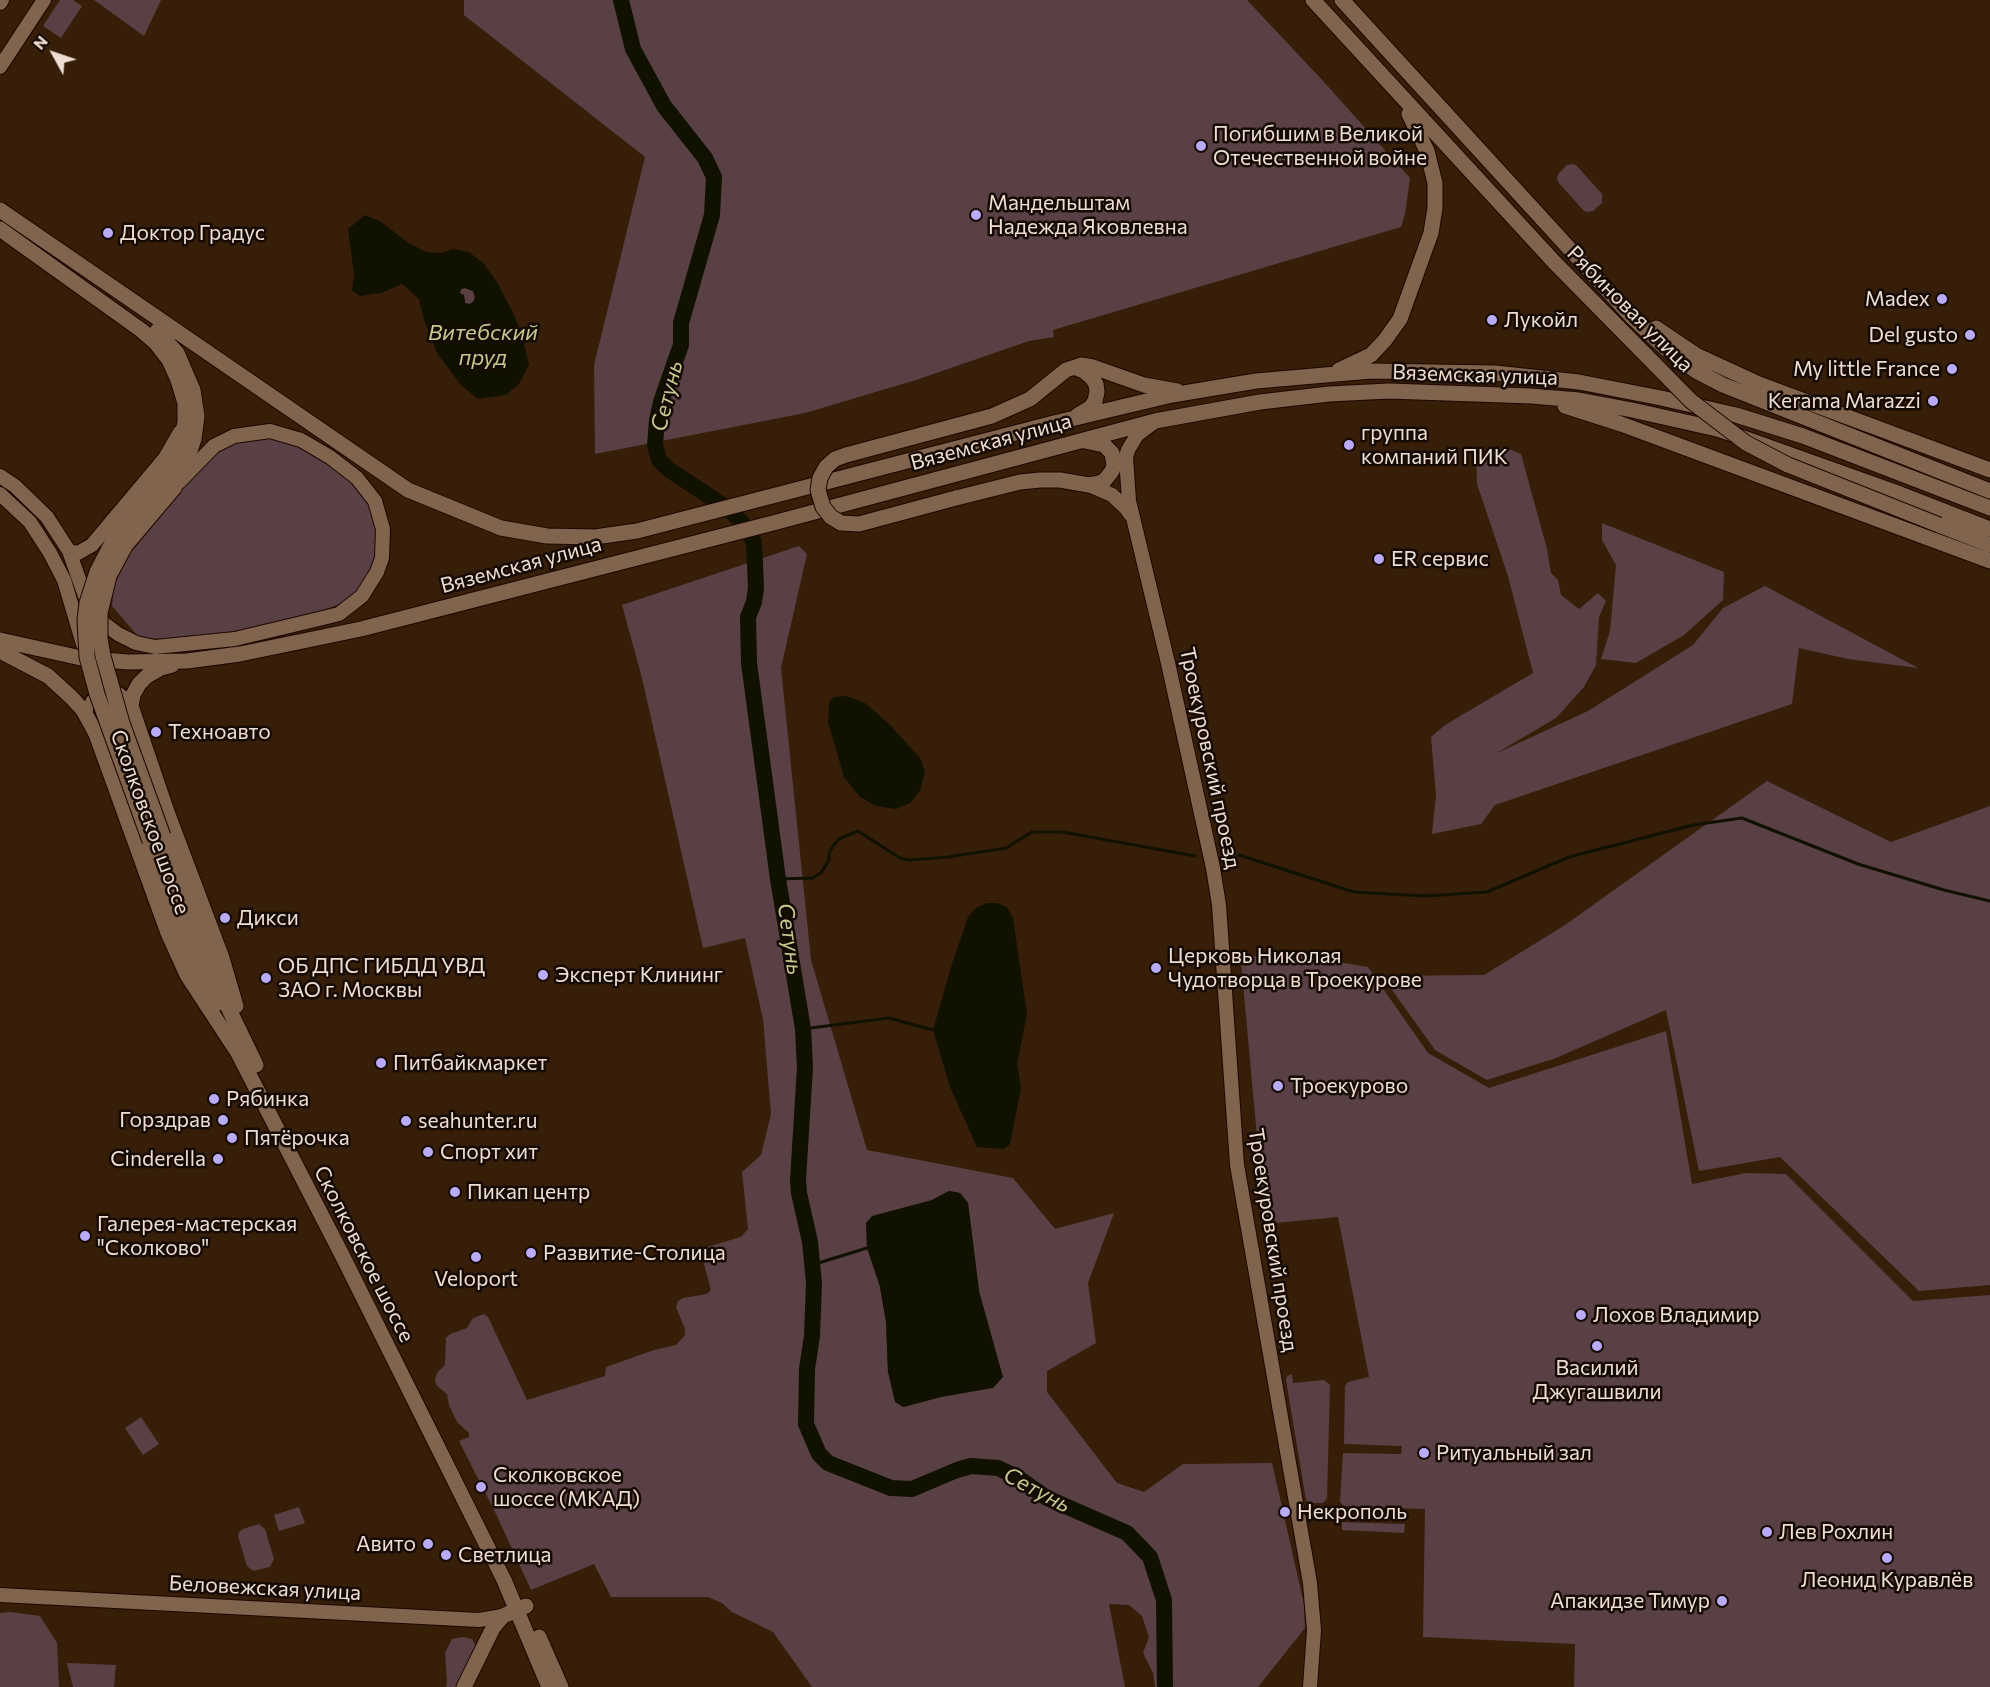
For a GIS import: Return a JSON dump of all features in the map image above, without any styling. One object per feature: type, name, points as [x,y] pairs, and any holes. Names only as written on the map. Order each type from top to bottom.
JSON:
[{"type":"main road","name":"Рябиновая улица","points":[[1313,0],[1555,263],[1691,401],[1746,443],[1788,465],[1990,546]]},
{"type":"main road","name":"Рябиновая улица","points":[[1342,0],[1631,316],[1666,349],[1723,385],[1990,491]]},
{"type":"main road","points":[[1316,377],[1345,368],[1371,355],[1385,340],[1400,319],[1408,302],[1431,233],[1435,208],[1435,183],[1428,151],[1394,88]]},
{"type":"main road","points":[[0,210],[54,248],[164,337],[177,353],[193,390],[197,416],[194,439],[187,460],[174,488],[103,574],[87,603],[87,657],[97,694],[156,839],[226,1004],[258,1071]]},
{"type":"main road","points":[[0,229],[155,342],[169,360],[185,403],[185,422],[179,451],[172,466],[113,541],[103,574],[100,638],[122,723],[192,955],[238,1053]]},
{"type":"main road","name":"Вяземская улица","points":[[54,248],[408,490],[501,528],[547,536],[595,537],[637,531],[1074,418],[1190,392],[1256,381],[1371,371],[1495,373],[1608,387],[1710,409],[1764,424],[1869,461],[1990,508]]},
{"type":"main road","points":[[1609,291],[1667,337],[1720,367],[1759,384],[1990,470]]},
{"type":"main road","points":[[1079,440],[1098,443],[1112,453],[1114,465],[1096,483],[1060,480],[1020,482],[859,524],[841,523],[831,517],[818,496],[818,484],[822,472],[830,463],[846,455],[992,416],[1030,399],[1060,374],[1073,367],[1081,365],[1094,367],[1144,386],[1190,392]]},
{"type":"main road","points":[[1073,367],[1084,371],[1091,377],[1096,384],[1097,392],[1090,408],[1074,418]]},
{"type":"main road","name":"Вяземская улица","points":[[0,640],[81,658],[128,662],[187,661],[240,654],[361,629],[773,523],[1155,421],[1250,404],[1329,394],[1389,391],[1579,400],[1717,429],[1816,462],[1990,529]]},
{"type":"main road","points":[[1531,396],[1621,424],[1990,561]]},
{"type":"main road","points":[[0,651],[48,676],[86,715]]},
{"type":"main road","points":[[187,661],[161,668],[147,676],[133,694],[131,706],[167,812],[222,958],[258,1071]]},
{"type":"main road","name":"Сколковское шоссе","points":[[86,715],[96,735],[172,943],[193,985],[238,1053],[504,1580],[515,1611],[561,1687]]},
{"type":"main road","name":"Сколковское шоссе","points":[[258,1071],[476,1503],[515,1611],[549,1687]]},
{"type":"main road","points":[[464,1687],[485,1641],[515,1611]]},
{"type":"street","points":[[0,67],[44,0]]},
{"type":"street","points":[[1096,483],[1118,469],[1137,435],[1155,421]]},
{"type":"street","points":[[69,551],[78,553],[92,545],[165,458],[185,422]]},
{"type":"street","points":[[0,476],[15,486],[47,518],[69,551],[85,596],[102,622],[127,639],[155,647],[235,639],[339,614],[362,596],[377,572],[382,558],[383,536],[375,501],[357,478],[330,457],[301,440],[270,431],[234,436],[214,446],[174,488]]},
{"type":"street","name":"Троекуровский проезд","points":[[1128,450],[1126,457],[1129,501],[1173,685],[1219,905],[1237,1165],[1310,1583],[1314,1630],[1310,1687]]},
{"type":"street","points":[[1112,453],[1129,501]]},
{"type":"street","points":[[1096,483],[1118,490],[1129,501]]},
{"type":"street","points":[[1096,483],[1118,500],[1133,520]]},
{"type":"street","points":[[0,494],[16,508],[38,534],[64,580],[87,657]]},
{"type":"street","points":[[86,715],[93,697],[103,691],[119,692],[128,699],[131,706]]},
{"type":"street","name":"Беловежская улица","points":[[0,1595],[479,1620],[515,1611]]},
{"type":"shaded area","points":[[60,0],[73,0],[82,6],[61,38],[43,26]]},
{"type":"shaded area","points":[[94,0],[161,0],[144,36]]},
{"type":"shaded area","points":[[464,0],[1247,0],[1410,178],[1405,214],[1401,227],[1053,330],[1054,337],[1029,341],[916,380],[805,413],[595,454],[594,365],[645,157],[464,15]]},
{"type":"shaded area","points":[[1567,165],[1576,165],[1602,194],[1602,203],[1593,211],[1584,211],[1558,182],[1559,173]]},
{"type":"shaded area","points":[[461,289],[473,291],[475,297],[470,304],[465,304],[465,299],[460,293]]},
{"type":"shaded area","points":[[279,437],[316,455],[351,481],[365,496],[378,531],[373,566],[357,593],[340,604],[309,615],[250,629],[205,637],[146,639],[137,635],[112,606],[114,585],[131,552],[193,476],[222,447],[239,440]]},
{"type":"shaded area","points":[[1504,447],[1521,454],[1547,549],[1551,573],[1558,580],[1561,595],[1579,609],[1598,593],[1606,601],[1599,617],[1596,665],[1584,687],[1556,718],[1495,754],[1588,711],[1693,645],[1723,608],[1765,586],[1918,668],[1848,659],[1799,648],[1792,704],[1495,805],[1481,824],[1432,834],[1436,795],[1431,737],[1445,725],[1533,673],[1508,576],[1477,484],[1476,456]]},
{"type":"shaded area","points":[[1602,523],[1724,572],[1723,600],[1684,635],[1636,663],[1601,659],[1610,631],[1616,565],[1602,540]]},
{"type":"shaded area","points":[[799,546],[807,554],[781,668],[811,960],[867,1150],[1013,1178],[1055,1229],[1114,1213],[1088,1283],[1096,1343],[1047,1371],[1047,1392],[1117,1483],[1144,1492],[1183,1464],[1272,1463],[1304,1604],[1305,1628],[1258,1687],[1155,1687],[1153,1673],[1143,1653],[1149,1637],[1142,1616],[1129,1605],[1109,1604],[1125,1687],[812,1687],[773,1632],[732,1612],[722,1603],[708,1597],[611,1597],[594,1564],[531,1590],[459,1441],[469,1437],[469,1433],[457,1422],[449,1405],[447,1394],[437,1386],[435,1380],[437,1373],[445,1365],[446,1338],[450,1334],[467,1328],[473,1318],[484,1314],[488,1317],[527,1400],[605,1376],[606,1367],[654,1350],[676,1345],[685,1335],[685,1329],[676,1307],[678,1301],[707,1294],[711,1290],[700,1249],[741,1237],[748,1229],[742,1172],[761,1155],[771,1114],[763,1019],[745,938],[703,948],[642,678],[622,605]],"holes":[[[949,1191],[960,1193],[968,1203],[979,1291],[941,1397],[903,1407],[888,1372],[886,1322],[880,1287],[932,1200]]]},
{"type":"shaded area","points":[[1767,781],[1891,842],[1990,806],[1990,1285],[1919,1291],[1780,1157],[1699,1171],[1666,1010],[1556,1058],[1487,1080],[1435,1050],[1382,976],[1484,975],[1565,925]]},
{"type":"shaded area","points":[[1240,951],[1260,958],[1297,955],[1368,967],[1428,1053],[1489,1088],[1666,1031],[1692,1184],[1746,1173],[1786,1174],[1913,1301],[1990,1295],[1990,1687],[1574,1687],[1575,1644],[1423,1637],[1425,1509],[1344,1506],[1340,1502],[1343,1453],[1401,1454],[1402,1446],[1344,1444],[1345,1386],[1348,1382],[1369,1377],[1338,1217],[1265,1224]]},
{"type":"shaded area","points":[[1292,1374],[1293,1383],[1324,1380],[1330,1385],[1327,1498],[1323,1503],[1309,1503],[1306,1500],[1286,1380],[1287,1376]]},
{"type":"shaded area","points":[[141,1417],[159,1444],[143,1455],[125,1428]]},
{"type":"shaded area","points":[[299,1507],[305,1523],[279,1531],[274,1515]]},
{"type":"shaded area","points":[[1342,1522],[1405,1524],[1404,1533],[1342,1530]]},
{"type":"shaded area","points":[[259,1524],[265,1529],[274,1559],[270,1567],[253,1571],[247,1566],[238,1536],[243,1529]]},
{"type":"shaded area","points":[[11,1612],[40,1616],[57,1643],[59,1687],[0,1687],[0,1613]]},
{"type":"shaded area","points":[[463,1637],[472,1639],[476,1654],[458,1687],[446,1687],[445,1653],[452,1639]]},
{"type":"shaded area","points":[[67,1663],[116,1665],[114,1687],[73,1687]]},
{"type":"water","name":"Витебский пруд","points":[[365,215],[380,221],[407,242],[426,252],[441,253],[453,249],[469,252],[484,264],[497,282],[522,335],[529,365],[519,384],[506,395],[478,399],[461,385],[437,353],[424,320],[419,299],[402,284],[381,293],[360,296],[352,291],[354,274],[348,229]],"holes":[[[461,289],[473,291],[474,301],[470,304],[465,303],[464,295],[460,293]]]},
{"type":"water","points":[[847,696],[865,703],[889,724],[920,758],[925,771],[920,791],[910,803],[896,809],[876,806],[860,797],[844,777],[828,722],[829,702],[834,697]]},
{"type":"water","points":[[987,903],[997,903],[1007,907],[1013,918],[1027,1014],[1017,1064],[1021,1088],[1010,1144],[1004,1149],[977,1147],[950,1087],[933,1030],[968,917],[977,907]]},
{"type":"water","points":[[949,1191],[960,1193],[968,1203],[979,1291],[1003,1377],[993,1388],[941,1397],[903,1407],[895,1402],[888,1372],[886,1322],[880,1287],[867,1248],[866,1223],[872,1216],[932,1200]]},
{"type":"waterway","name":"Сетунь","points":[[621,0],[633,49],[664,106],[705,158],[714,177],[712,215],[681,323],[681,345],[661,402],[655,445],[659,460],[668,469],[727,508],[741,521],[754,542],[756,588],[748,617],[749,663],[778,879],[803,1029],[805,1067],[798,1180],[810,1242],[814,1283],[812,1336],[807,1369],[806,1424],[819,1454],[828,1463],[891,1488],[912,1489],[971,1466],[998,1468],[1017,1477],[1047,1498],[1127,1533],[1150,1557],[1164,1600],[1165,1687]]},
{"type":"waterway","points":[[1239,855],[1354,892],[1426,896],[1487,892],[1569,857],[1693,825],[1742,818],[1858,864],[1944,890],[1990,901]]},
{"type":"waterway","points":[[778,879],[812,878],[821,873],[829,860],[829,853],[839,839],[858,831],[900,858],[909,860],[948,857],[1006,848],[1032,832],[1063,832],[1195,856]]},
{"type":"waterway","points":[[803,1029],[889,1018],[933,1030]]},
{"type":"waterway","points":[[812,1265],[867,1248]]},
{"type":"place","name":"Погибшим в Великой Отечественной войне","points":[[1201,146]]},
{"type":"place","name":"Мандельштам Надежда Яковлевна","points":[[976,215]]},
{"type":"place","name":"Доктор Градус","points":[[108,233]]},
{"type":"place","name":"Madex","points":[[1942,299]]},
{"type":"place","name":"Лукойл","points":[[1492,320]]},
{"type":"place","name":"Del gusto","points":[[1970,335]]},
{"type":"place","name":"My little France","points":[[1952,369]]},
{"type":"place","name":"Kerama Marazzi","points":[[1933,401]]},
{"type":"place","name":"группа компаний ПИК","points":[[1349,445]]},
{"type":"place","name":"ER сервис","points":[[1379,559]]},
{"type":"place","name":"Техноавто","points":[[156,732]]},
{"type":"place","name":"Дикси","points":[[225,918]]},
{"type":"place","name":"Церковь Николая Чудотворца в Троекурове","points":[[1156,968]]},
{"type":"place","name":"Эксперт Клининг","points":[[543,975]]},
{"type":"place","name":"ОБ ДПС ГИБДД УВД ЗАО г. Москвы","points":[[266,978]]},
{"type":"place","name":"Питбайкмаркет","points":[[381,1063]]},
{"type":"place","name":"Троекурово","points":[[1278,1086]]},
{"type":"place","name":"Рябинка","points":[[214,1099]]},
{"type":"place","name":"Горздрав","points":[[223,1120]]},
{"type":"place","name":"seahunter.ru","points":[[406,1121]]},
{"type":"place","name":"Пятёрочка","points":[[232,1138]]},
{"type":"place","name":"Спорт хит","points":[[428,1152]]},
{"type":"place","name":"Cinderella","points":[[218,1159]]},
{"type":"place","name":"Пикап центр","points":[[455,1192]]},
{"type":"place","name":"Галерея-мастерская \"Сколково\"","points":[[85,1236]]},
{"type":"place","name":"Развитие-Столица","points":[[531,1253]]},
{"type":"place","name":"Veloport","points":[[476,1257]]},
{"type":"place","name":"Лохов Владимир","points":[[1581,1315]]},
{"type":"place","name":"Василий Джугашвили","points":[[1597,1346]]},
{"type":"place","name":"Ритуальный зал","points":[[1424,1453]]},
{"type":"place","name":"Сколковское шоссе (МКАД)","points":[[481,1487]]},
{"type":"place","name":"Некрополь","points":[[1285,1512]]},
{"type":"place","name":"Лев Рохлин","points":[[1767,1532]]},
{"type":"place","name":"Авито","points":[[428,1544]]},
{"type":"place","name":"Светлица","points":[[446,1555]]},
{"type":"place","name":"Леонид Куравлёв","points":[[1887,1558]]},
{"type":"place","name":"Апакидзе Тимур","points":[[1722,1601]]}]
